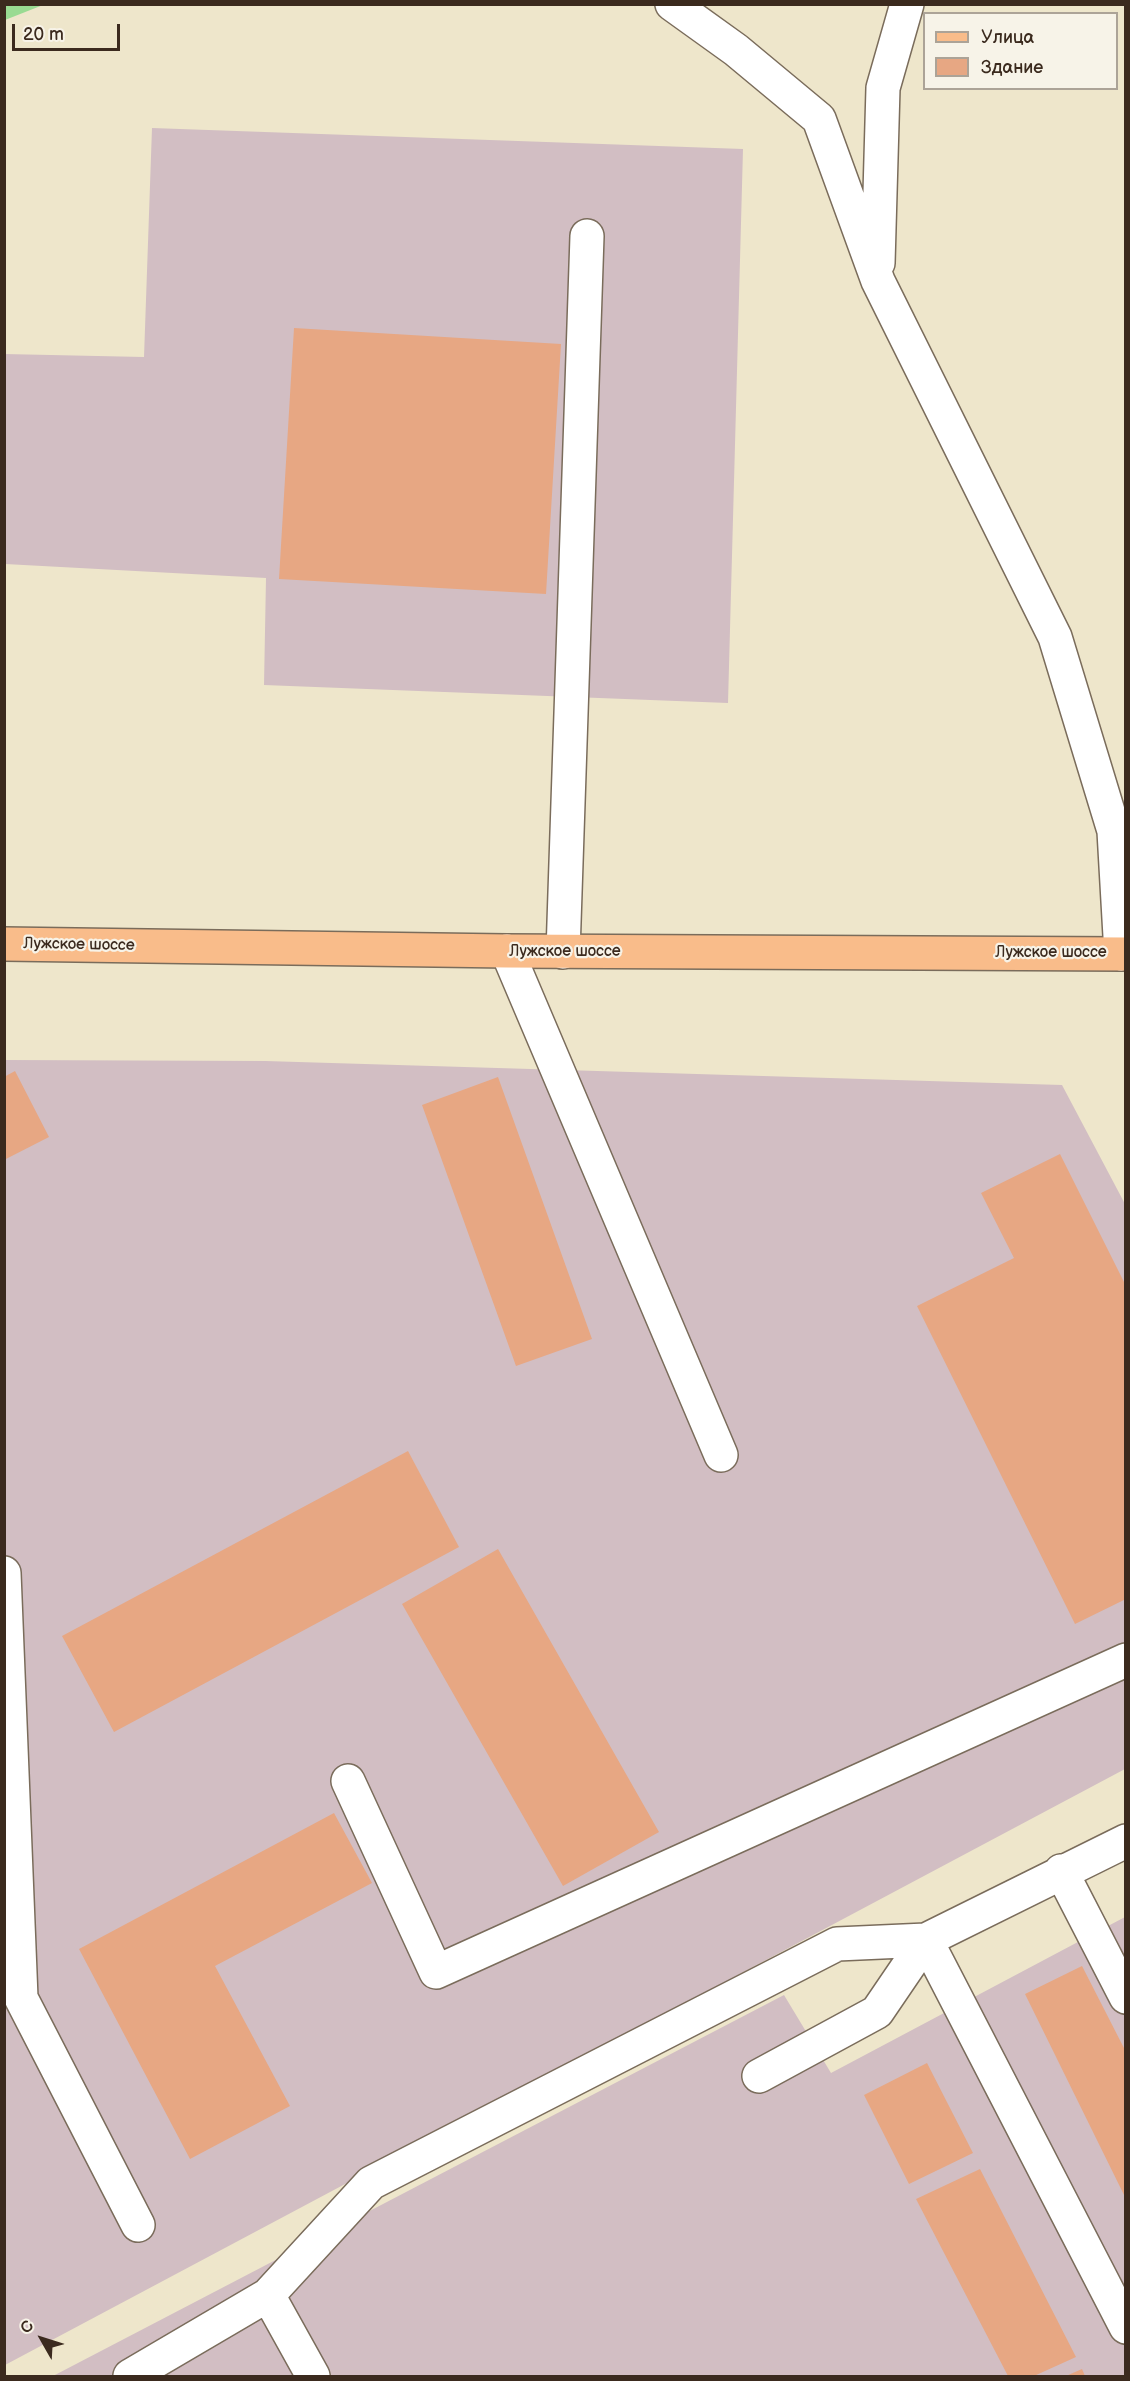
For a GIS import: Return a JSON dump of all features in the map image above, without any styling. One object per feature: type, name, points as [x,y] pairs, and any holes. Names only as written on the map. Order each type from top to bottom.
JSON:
[{"type":"main road","name":"Лужское шоссе","points":[[4,944],[1124,958]]},
{"type":"lane","points":[[672,4],[736,50],[819,119],[878,281],[1055,637],[1114,831],[1124,958]]},
{"type":"lane","points":[[878,281],[883,88],[907,4]]},
{"type":"lane","points":[[562,952],[587,236]]},
{"type":"lane","points":[[507,951],[721,1455]]},
{"type":"lane","points":[[4,1573],[21,1998],[138,2225]]},
{"type":"lane","points":[[348,1781],[436,1972],[1125,1660]]},
{"type":"lane","points":[[130,2376],[268,2295],[372,2183],[837,1944],[926,1940],[1125,1841]]},
{"type":"lane","points":[[1061,1871],[1125,1997]]},
{"type":"lane","points":[[759,2076],[877,2012],[926,1940]]},
{"type":"lane","points":[[926,1940],[1125,2327]]},
{"type":"lane","points":[[268,2295],[313,2376]]},
{"type":"shaded area","points":[[152,128],[743,149],[728,703],[264,685],[266,578],[5,564],[4,354],[144,357]]},
{"type":"shaded area","points":[[5,1060],[265,1061],[1062,1085],[1125,1204],[1125,1769],[5,2365]]},
{"type":"shaded area","points":[[1125,1917],[1125,2376],[53,2376],[784,1995],[831,2073]]},
{"type":"green space","points":[[5,4],[43,4],[43,5],[5,20]]},
{"type":"building","points":[[294,328],[561,344],[546,594],[279,579]]},
{"type":"building","points":[[15,1071],[49,1137],[4,1160],[4,1077]]},
{"type":"building","points":[[498,1077],[592,1339],[516,1366],[422,1105]]},
{"type":"building","points":[[1060,1154],[1126,1286],[1126,1599],[1075,1624],[917,1306],[1014,1258],[981,1193]]},
{"type":"building","points":[[408,1451],[459,1547],[114,1732],[62,1636]]},
{"type":"building","points":[[498,1549],[659,1832],[563,1886],[402,1604]]},
{"type":"building","points":[[334,1813],[372,1883],[215,1966],[290,2106],[190,2159],[79,1949]]},
{"type":"building","points":[[1082,1966],[1126,2052],[1126,2199],[1025,1994]]},
{"type":"building","points":[[927,2063],[973,2153],[909,2184],[864,2095]]},
{"type":"building","points":[[980,2169],[1076,2357],[1034,2376],[1008,2376],[916,2199]]},
{"type":"building","points":[[1082,2369],[1085,2376],[1066,2376]]}]
